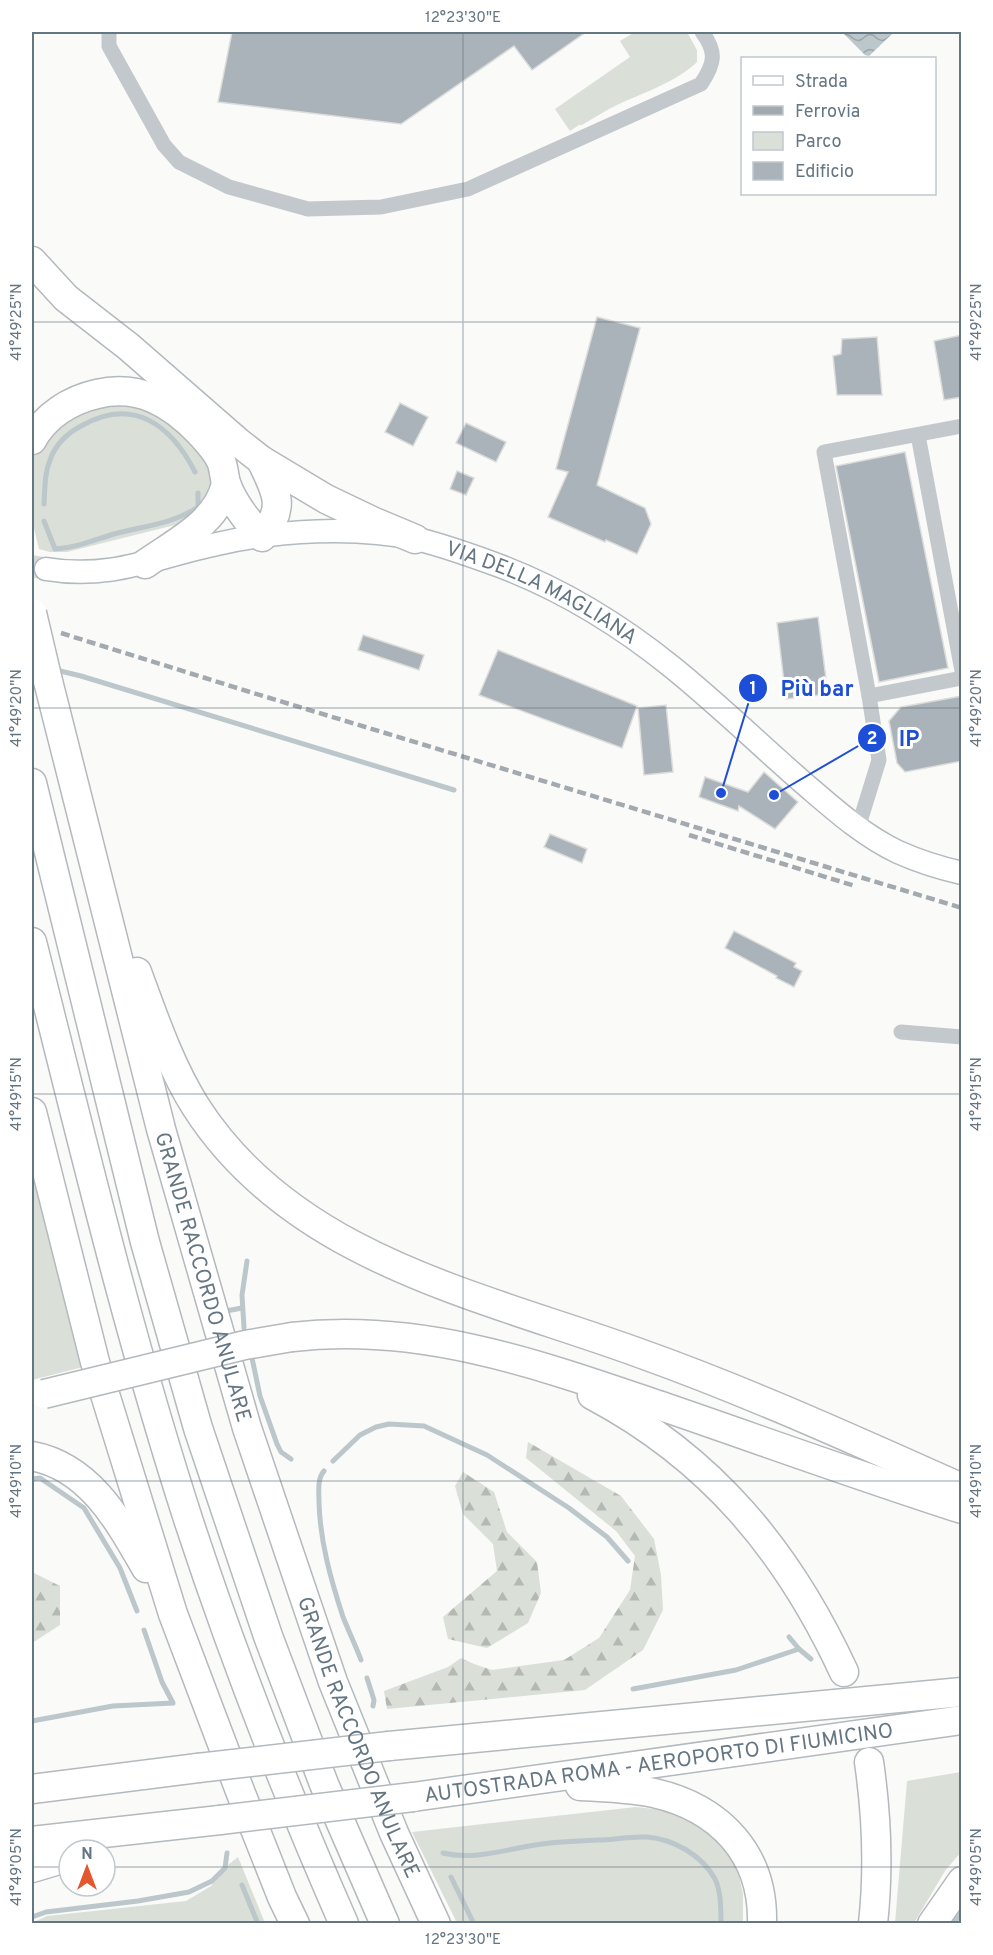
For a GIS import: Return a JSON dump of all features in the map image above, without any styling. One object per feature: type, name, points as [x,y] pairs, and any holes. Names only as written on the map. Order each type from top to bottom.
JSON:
[{"type":"highway","points":[[32,261],[66,298],[129,347],[237,442],[261,460],[326,499],[415,539]]},
{"type":"highway","points":[[32,440],[42,425],[54,414],[82,398],[99,393],[140,394],[168,405],[193,426],[214,450],[221,461],[226,484],[245,518],[262,537],[274,519],[278,506],[273,487],[261,460]]},
{"type":"highway","points":[[145,564],[213,514],[220,504],[226,484]]},
{"type":"highway","name":"GRANDE RACCORDO ANULARE","points":[[32,613],[85,832],[173,1175],[247,1428],[333,1682],[394,1833],[436,1923]]},
{"type":"highway","name":"GRANDE RACCORDO ANULARE","points":[[32,783],[145,1242],[198,1428],[268,1636],[324,1784],[385,1923]]},
{"type":"highway","points":[[85,832],[165,1047],[186,1090],[203,1118],[230,1151],[285,1201],[329,1232],[386,1262],[487,1301],[696,1374],[962,1488]]},
{"type":"highway","points":[[32,942],[111,1255],[186,1512],[247,1688],[344,1923]]},
{"type":"highway","points":[[32,1112],[95,1362],[173,1614],[289,1915]]},
{"type":"highway","points":[[38,1396],[235,1347],[292,1337],[334,1334],[386,1335],[430,1340],[494,1352],[580,1378],[962,1509]]},
{"type":"highway","points":[[494,1352],[544,1372],[596,1397],[660,1438],[712,1480],[746,1516],[793,1578],[818,1618],[844,1672]]},
{"type":"highway","points":[[32,1456],[65,1468],[100,1497],[124,1530],[173,1614]]},
{"type":"highway","name":"AUTOSTRADA ROMA - AEROPORTO DI FIUMICINO","points":[[32,1789],[389,1746],[962,1692]]},
{"type":"highway","name":"AUTOSTRADA ROMA - AEROPORTO DI FIUMICINO","points":[[32,1841],[485,1788],[962,1720]]},
{"type":"highway","points":[[869,1762],[878,1848],[873,1923]]},
{"type":"highway","points":[[32,1779],[198,1768]]},
{"type":"highway","points":[[485,1788],[610,1787],[652,1793],[689,1804],[726,1829],[743,1850],[759,1889],[762,1923]]},
{"type":"highway","points":[[117,1845],[220,1820]]},
{"type":"highway","points":[[394,1833],[447,1923]]},
{"type":"highway","points":[[32,1868],[57,1861]]},
{"type":"highway","points":[[932,1923],[962,1881]]},
{"type":"main road","name":"VIA DELLA MAGLIANA","points":[[46,569],[86,573],[119,570],[214,544],[262,537],[345,532],[415,539],[500,566],[548,586],[595,612],[673,668],[858,828],[897,851],[962,873]]},
{"type":"street","points":[[109,32],[109,46],[164,145],[179,162],[229,187],[308,209],[381,207],[468,189],[701,84],[709,72],[712,57],[711,44],[702,32]]},
{"type":"street","points":[[858,828],[879,760],[824,452],[962,426]]},
{"type":"street","points":[[918,435],[962,671]]},
{"type":"street","points":[[869,696],[962,678]]},
{"type":"street","points":[[901,1032],[962,1037]]},
{"type":"green space","points":[[635,32],[687,32],[697,50],[697,62],[670,81],[614,106],[570,131],[555,109],[630,57],[620,41]]},
{"type":"green space","points":[[115,396],[181,427],[214,472],[211,496],[179,524],[67,552],[50,552],[39,549],[32,520],[32,455],[38,438],[45,428]]},
{"type":"green space","points":[[32,1166],[83,1367],[32,1380]]},
{"type":"green space","points":[[528,1442],[621,1496],[654,1539],[661,1575],[663,1610],[643,1650],[585,1690],[387,1709],[384,1691],[448,1667],[461,1658],[492,1670],[564,1660],[599,1638],[630,1590],[635,1556],[616,1531],[526,1458]]},
{"type":"green space","points":[[463,1472],[494,1492],[507,1532],[537,1562],[541,1593],[528,1623],[487,1648],[448,1639],[443,1617],[497,1571],[493,1544],[463,1514],[455,1486]]},
{"type":"green space","points":[[32,1572],[60,1586],[60,1625],[32,1643]]},
{"type":"green space","points":[[961,1772],[961,1852],[945,1871],[914,1923],[895,1923],[907,1781]]},
{"type":"green space","points":[[636,1807],[663,1810],[703,1824],[736,1862],[743,1894],[743,1923],[457,1923],[412,1832]]},
{"type":"green space","points":[[238,1857],[265,1923],[32,1923],[47,1916],[186,1901],[211,1886],[228,1865]]},
{"type":"water","points":[[842,32],[894,32],[869,56],[865,55]]},
{"type":"building","points":[[232,32],[586,32],[532,70],[514,46],[401,124],[218,102]]},
{"type":"building","points":[[597,317],[640,328],[597,485],[645,508],[651,524],[637,554],[548,517],[568,472],[556,469]]},
{"type":"building","points":[[962,335],[962,397],[944,400],[934,341]]},
{"type":"building","points":[[877,337],[882,395],[837,395],[833,356],[841,354],[842,339]]},
{"type":"building","points":[[400,403],[428,417],[413,446],[385,432]]},
{"type":"building","points":[[466,423],[506,442],[496,462],[456,443]]},
{"type":"building","points":[[905,452],[948,668],[879,682],[836,466]]},
{"type":"building","points":[[457,471],[474,478],[466,495],[450,489]]},
{"type":"building","points":[[818,617],[828,694],[786,699],[777,623]]},
{"type":"building","points":[[363,635],[424,655],[419,670],[358,650]]},
{"type":"building","points":[[498,650],[637,706],[622,748],[479,695]]},
{"type":"building","points":[[962,696],[962,761],[905,772],[897,763],[889,721],[901,707]]},
{"type":"building","points":[[666,705],[673,772],[644,775],[638,708]]},
{"type":"building","points":[[764,772],[798,802],[775,829],[739,806],[738,811],[699,797],[705,777],[748,792]]},
{"type":"building","points":[[550,834],[587,849],[582,863],[544,847]]},
{"type":"building","points":[[734,931],[796,963],[794,967],[802,971],[794,987],[725,948]]},
{"type":"waterway","points":[[44,504],[47,468],[57,446],[76,429],[100,417],[117,414],[134,415],[148,420],[174,441],[195,472]]},
{"type":"waterway","points":[[44,521],[55,549],[70,547],[158,524],[188,513],[198,507],[198,493]]},
{"type":"waterway","points":[[56,670],[454,790]]},
{"type":"waterway","points":[[244,1328],[242,1295],[247,1261]]},
{"type":"waterway","points":[[226,1311],[242,1308]]},
{"type":"waterway","points":[[252,1358],[260,1396],[277,1444],[281,1452],[291,1459]]},
{"type":"waterway","points":[[333,1461],[360,1435],[376,1427],[389,1424],[424,1426],[487,1455],[569,1508],[607,1537],[628,1561]]},
{"type":"waterway","points":[[324,1471],[320,1478],[319,1490],[324,1546],[343,1617],[361,1660]]},
{"type":"waterway","points":[[32,1479],[40,1478],[84,1508],[120,1568],[137,1611]]},
{"type":"waterway","points":[[32,1721],[113,1706],[173,1703],[162,1682],[144,1630]]},
{"type":"waterway","points":[[789,1637],[811,1659]]},
{"type":"waterway","points":[[633,1689],[736,1670],[799,1649]]},
{"type":"waterway","points":[[367,1678],[374,1700],[373,1706]]},
{"type":"waterway","points":[[443,1853],[467,1856],[556,1842],[634,1837],[657,1838],[686,1850],[709,1870],[718,1889],[721,1924]]},
{"type":"waterway","points":[[32,1917],[46,1912],[138,1901],[189,1892],[212,1881],[225,1868],[227,1853]]},
{"type":"waterway","points":[[451,1877],[474,1924]]},
{"type":"waterway","points":[[242,1885],[258,1924]]},
{"type":"waterway","points":[[953,1924],[962,1912]]},
{"type":"tunnel","points":[[32,566],[46,569]]},
{"type":"railway","points":[[61,633],[962,908]]},
{"type":"railway","points":[[689,835],[855,886]]},
{"type":"place","name":"Più bar","points":[[721,793]]},
{"type":"place","name":"IP","points":[[774,795]]}]
